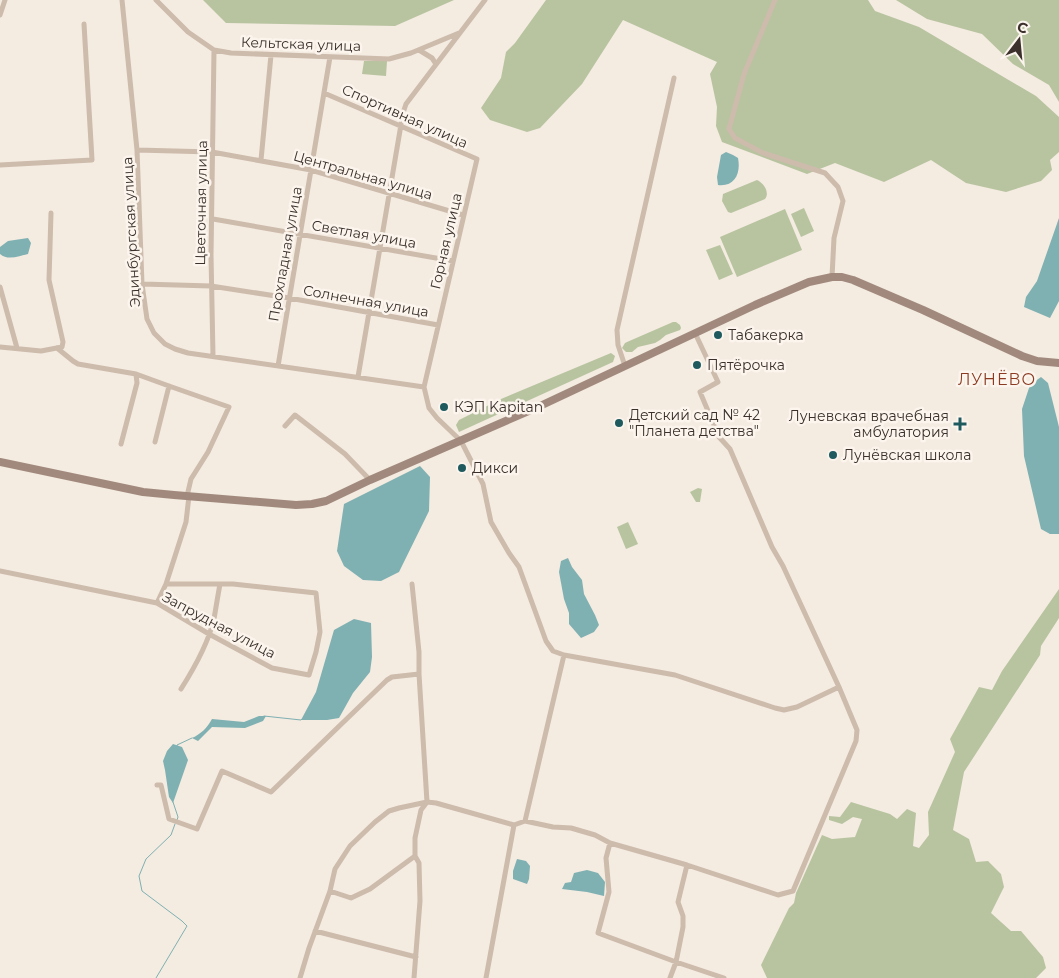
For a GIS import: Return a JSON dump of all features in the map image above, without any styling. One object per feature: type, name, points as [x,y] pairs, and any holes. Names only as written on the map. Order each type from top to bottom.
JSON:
[{"type":"street","points":[[0,15],[5,0]]},
{"type":"street","name":"Эдинбургская улица","points":[[121,0],[137,150],[142,284],[147,319],[154,333],[165,344],[188,353],[424,386]]},
{"type":"street","name":"Кельтская улица","points":[[156,0],[188,32],[214,50],[231,53],[389,59],[420,50],[460,33]]},
{"type":"street","points":[[358,377],[406,104],[485,0]]},
{"type":"street","points":[[775,0],[744,74],[729,130],[735,138],[763,153],[825,173],[838,187],[843,202],[834,238],[832,277]]},
{"type":"street","points":[[0,165],[92,160],[84,24]]},
{"type":"street","name":"Цветочная улица","points":[[212,356],[214,50]]},
{"type":"street","points":[[420,50],[432,58],[436,64]]},
{"type":"street","points":[[261,160],[271,55]]},
{"type":"street","name":"Прохладная улица","points":[[278,366],[330,57]]},
{"type":"street","points":[[626,366],[618,345],[617,330],[674,78]]},
{"type":"street","name":"Спортивная улица","points":[[324,93],[477,159]]},
{"type":"street","name":"Центральная улица","points":[[137,150],[212,152],[261,160],[311,170],[463,215]]},
{"type":"street","name":"Горная улица","points":[[424,386],[477,159]]},
{"type":"street","points":[[0,347],[41,351],[62,347],[63,342],[49,280],[51,213]]},
{"type":"street","name":"Светлая улица","points":[[213,218],[453,261]]},
{"type":"street","points":[[0,462],[143,492],[296,505],[326,501],[540,406],[755,305],[809,282],[832,277],[853,280],[1022,356],[1037,361],[1059,363]]},
{"type":"street","name":"Солнечная улица","points":[[142,284],[211,286],[438,325]]},
{"type":"street","points":[[0,287],[18,348]]},
{"type":"street","points":[[300,978],[330,892],[335,869],[350,846],[389,811],[427,802],[514,825],[525,821],[553,827],[570,828],[595,835],[610,843],[687,865],[778,895],[793,891],[856,741],[857,730],[840,686],[783,566],[772,547],[730,449],[719,437],[700,392],[718,382],[695,333]]},
{"type":"street","points":[[57,348],[78,364],[136,374],[229,407],[208,452],[191,479],[186,522],[166,584],[157,603]]},
{"type":"street","points":[[121,444],[137,383],[136,374]]},
{"type":"street","points":[[155,442],[169,386]]},
{"type":"street","points":[[424,386],[429,408],[460,441],[483,484],[491,522],[519,567],[546,641],[553,651],[564,655],[674,675],[784,710],[796,707],[840,686]]},
{"type":"street","points":[[285,426],[295,415],[345,454],[370,480]]},
{"type":"street","name":"Запрудная улица","points":[[0,571],[157,603],[272,668],[309,676],[320,632],[316,593],[220,584]]},
{"type":"street","points":[[166,584],[220,584],[209,634],[199,659],[181,689]]},
{"type":"street","points":[[412,584],[419,652],[418,674],[427,802],[421,810],[415,838],[420,901],[414,978]]},
{"type":"street","points":[[525,821],[564,655]]},
{"type":"street","points":[[156,785],[161,785],[169,819],[197,830],[222,771],[271,792],[388,680],[392,677],[418,674]]},
{"type":"street","points":[[486,978],[514,825]]},
{"type":"street","points":[[610,843],[606,858],[609,892],[598,932],[724,978]]},
{"type":"street","points":[[330,892],[351,898],[370,889],[415,856]]},
{"type":"street","points":[[670,978],[676,962],[683,927],[683,916],[678,902],[687,865]]},
{"type":"street","points":[[316,931],[416,957]]},
{"type":"green space","points":[[203,0],[454,0],[395,26],[226,23]]},
{"type":"green space","points":[[546,0],[868,0],[875,11],[919,27],[1036,96],[1059,117],[1059,152],[1050,160],[1052,170],[1041,181],[1006,192],[966,183],[931,160],[884,182],[835,163],[807,174],[722,142],[716,126],[717,107],[710,74],[717,62],[623,20],[582,84],[540,128],[527,132],[490,120],[481,108],[501,78],[506,52],[515,43]]},
{"type":"green space","points":[[896,0],[1059,0],[1059,102],[1049,85],[1013,64],[982,34],[927,19]]},
{"type":"green space","points":[[364,61],[387,61],[386,76],[362,74]]},
{"type":"green space","points":[[757,180],[766,188],[767,194],[765,199],[731,213],[728,212],[722,201],[723,194]]},
{"type":"green space","points":[[804,208],[814,231],[801,237],[791,214]]},
{"type":"green space","points":[[785,209],[802,250],[737,277],[720,237]]},
{"type":"green space","points":[[720,245],[733,274],[719,280],[706,250]]},
{"type":"green space","points":[[673,322],[680,325],[680,330],[666,335],[655,343],[638,347],[632,352],[626,352],[622,348],[625,343]]},
{"type":"green space","points":[[611,353],[615,356],[613,362],[459,432],[456,425],[459,420],[501,399]]},
{"type":"green space","points":[[698,488],[702,489],[700,502],[696,502],[690,492]]},
{"type":"green space","points":[[628,522],[638,544],[626,549],[617,527]]},
{"type":"green space","points":[[1059,589],[1059,618],[1041,646],[1040,655],[964,772],[953,830],[969,839],[976,862],[988,861],[1001,874],[1004,887],[991,913],[1011,931],[1021,931],[1043,957],[1046,968],[1036,978],[767,978],[761,965],[789,908],[794,903],[796,893],[822,835],[832,839],[855,837],[862,819],[853,817],[842,824],[829,820],[829,816],[840,817],[851,802],[890,814],[897,819],[907,809],[916,813],[913,846],[919,848],[929,835],[928,812],[955,752],[950,739],[979,687],[992,690],[1002,671]]},
{"type":"water","points":[[726,152],[738,158],[739,169],[733,181],[729,184],[718,185],[717,177],[721,155]]},
{"type":"water","points":[[1059,218],[1059,301],[1050,318],[1024,307],[1026,297],[1037,281]]},
{"type":"water","points":[[28,238],[31,243],[28,254],[10,258],[0,254],[0,247],[8,241]]},
{"type":"water","points":[[1041,377],[1048,383],[1059,427],[1059,534],[1050,534],[1041,529],[1024,456],[1022,409],[1030,385]]},
{"type":"water","points":[[420,466],[430,477],[429,511],[399,572],[381,581],[363,580],[344,566],[337,551],[344,504]]},
{"type":"water","points":[[568,558],[582,580],[584,594],[599,625],[594,632],[581,638],[569,624],[569,613],[564,599],[559,572],[561,561]]},
{"type":"water","points":[[354,619],[371,623],[372,657],[370,672],[353,693],[339,718],[301,720],[316,692],[334,630]]},
{"type":"water","points":[[259,716],[266,716],[263,721],[245,728],[212,727],[198,741],[192,738],[198,735],[212,719],[244,722]]},
{"type":"water","points":[[173,744],[182,747],[188,760],[173,803],[169,797],[163,761],[167,751]]},
{"type":"water","points":[[517,859],[526,861],[530,866],[527,884],[513,879],[513,871]]},
{"type":"water","points":[[587,870],[598,873],[605,882],[604,896],[562,889],[565,883],[571,882],[574,873]]},
{"type":"waterway","points":[[264,716],[302,719]]},
{"type":"waterway","points":[[177,746],[192,738]]},
{"type":"waterway","points":[[173,802],[178,817],[177,820]]},
{"type":"waterway","points":[[156,978],[187,926],[142,891],[139,876],[146,859],[171,835],[175,824]]},
{"type":"place","name":"Табакерка","points":[[718,335]]},
{"type":"place","name":"Пятёрочка","points":[[697,365]]},
{"type":"place","name":"КЭП Kapitan","points":[[444,407]]},
{"type":"place","name":"Детский сад № 42 \"Планета детства\"","points":[[619,423]]},
{"type":"place","name":"Луневская врачебная амбулатория","points":[[960,424]]},
{"type":"place","name":"Лунёвская школа","points":[[833,455]]},
{"type":"place","name":"Дикси","points":[[462,468]]},
{"type":"district","name":"ЛУНЁВО","points":[[997,379]]}]
